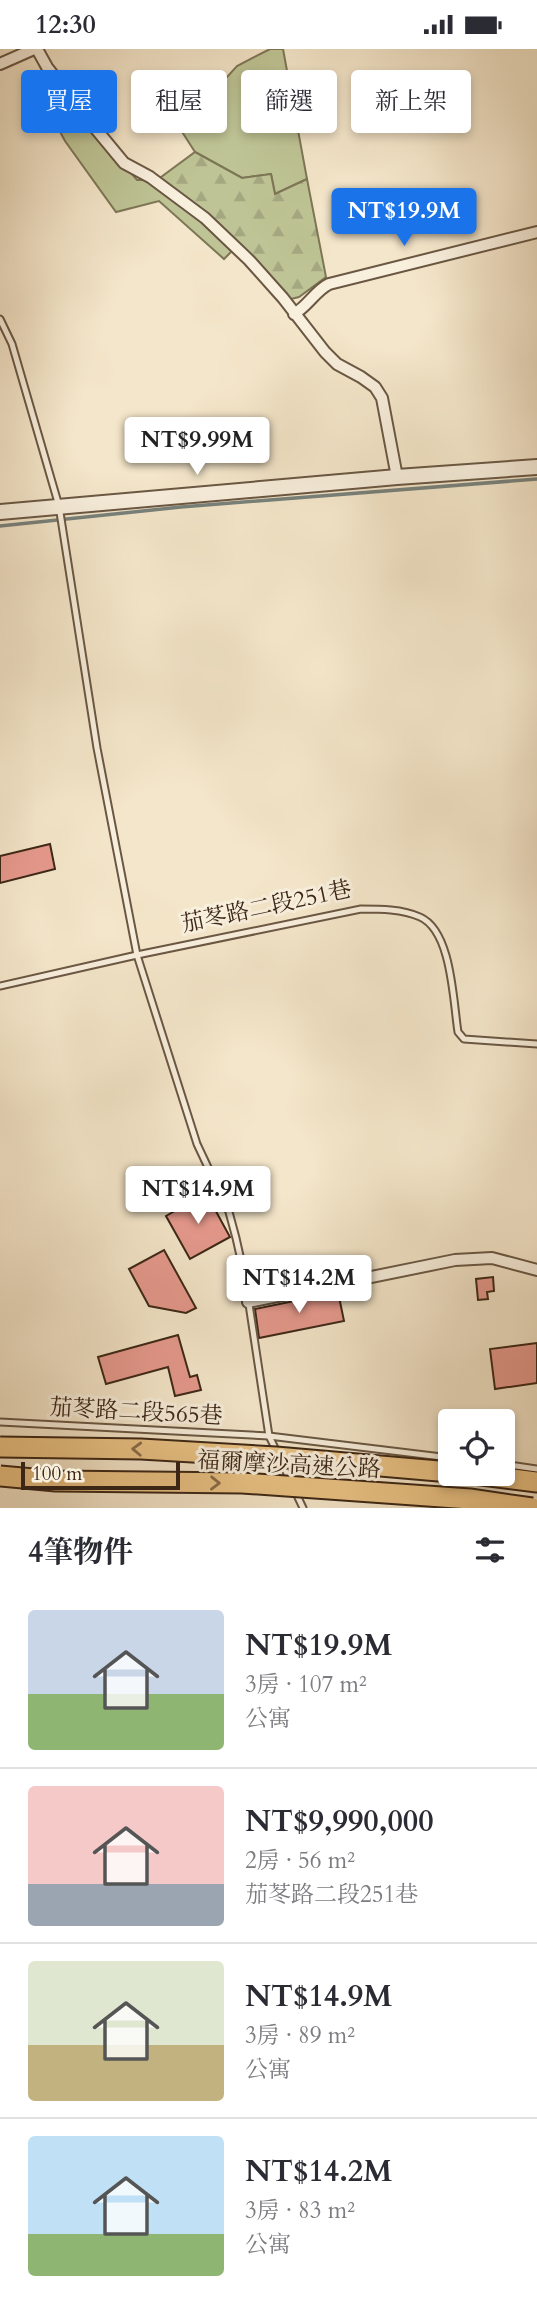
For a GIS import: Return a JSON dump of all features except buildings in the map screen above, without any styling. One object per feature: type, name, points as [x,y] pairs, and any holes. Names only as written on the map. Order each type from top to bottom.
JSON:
[{"type":"highway","name":"福爾摩沙高速公路","points":[[0,1446],[141,1449],[438,1471]]},
{"type":"highway","name":"福爾摩沙高速公路","points":[[0,1476],[56,1481],[242,1483],[470,1499],[532,1508]]},
{"type":"highway","points":[[515,1479],[537,1482]]},
{"type":"highway","points":[[0,1483],[56,1481]]},
{"type":"street","points":[[0,64],[36,49],[80,111],[124,163],[150,177],[205,218],[250,260],[325,352],[337,364],[374,387],[382,398],[397,477]]},
{"type":"street","points":[[295,314],[302,310],[321,288],[329,284],[537,232]]},
{"type":"street","points":[[0,512],[537,467]]},
{"type":"street","points":[[248,1302],[455,1260],[492,1258],[537,1270]]},
{"type":"lane","points":[[0,319],[12,344],[59,506],[99,760],[137,955],[197,1144],[229,1212],[248,1302],[270,1436],[303,1508]]},
{"type":"lane","name":"茄苳路二段251巷","points":[[0,986],[360,909],[386,909],[422,917],[438,933],[446,953],[458,1032],[464,1039],[537,1044]]},
{"type":"lane","name":"茄苳路二段565巷","points":[[0,1422],[270,1436],[438,1457]]},
{"type":"lane","points":[[515,1466],[537,1469]]},
{"type":"green space","points":[[270,49],[283,49],[287,70],[241,70],[241,133],[299,133],[307,179],[275,194],[271,174],[242,178],[195,152],[183,133],[227,133],[227,77],[237,66]]},
{"type":"green space","points":[[61,133],[97,133],[137,180],[149,180],[202,220],[233,250],[224,259],[159,201],[116,212]]},
{"type":"green space","points":[[195,152],[242,178],[271,174],[275,194],[307,179],[326,277],[299,297],[287,300],[245,252],[153,183]]},
{"type":"waterway","points":[[0,526],[181,507],[537,479]]}]
